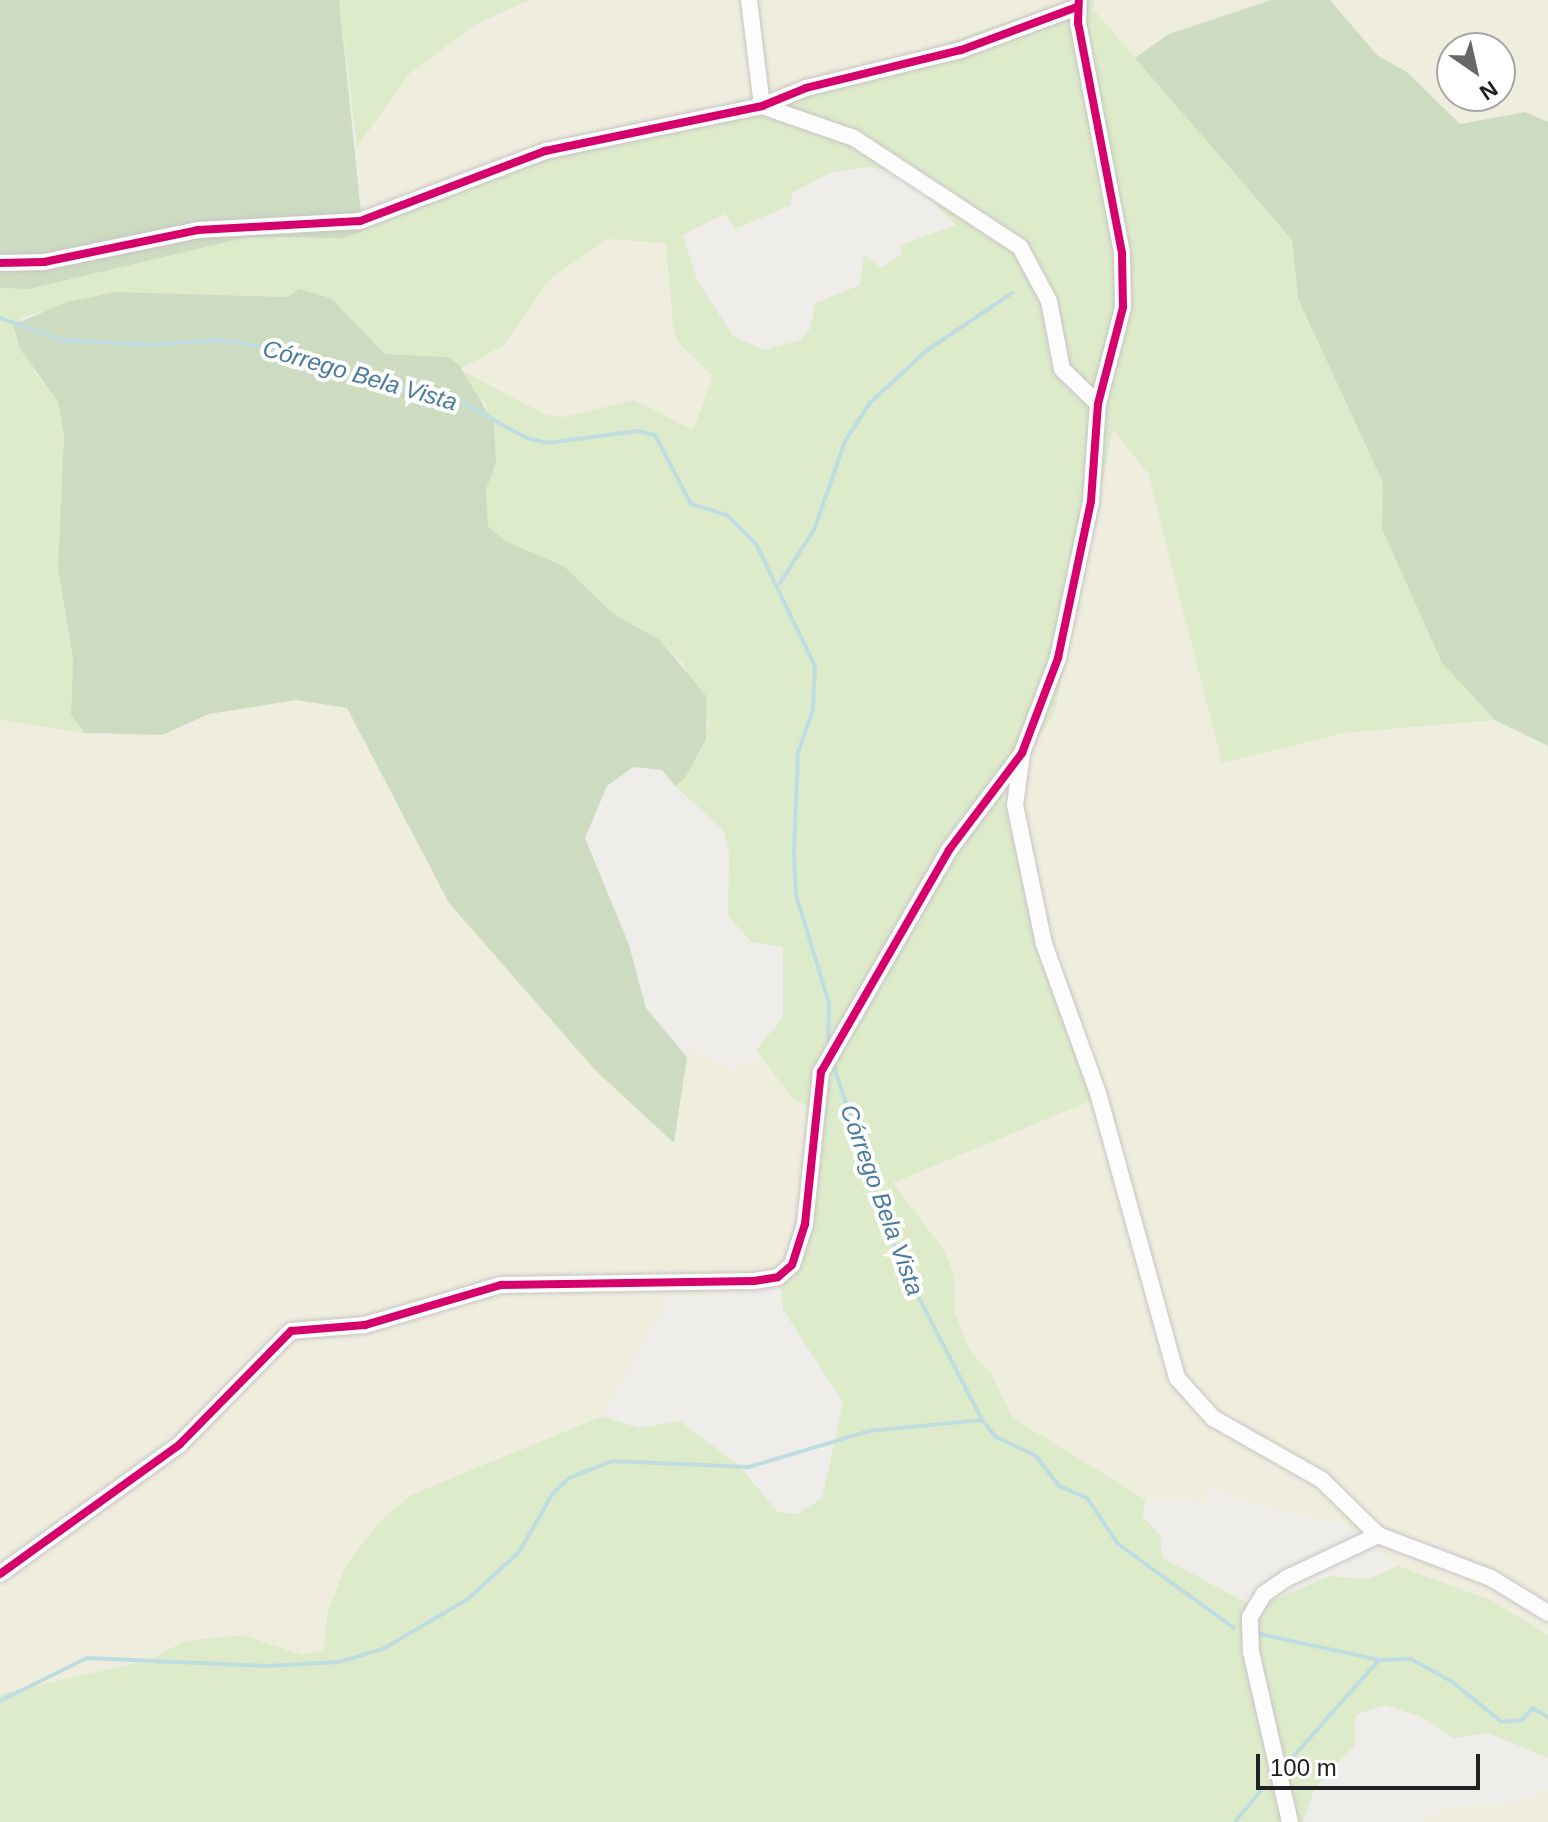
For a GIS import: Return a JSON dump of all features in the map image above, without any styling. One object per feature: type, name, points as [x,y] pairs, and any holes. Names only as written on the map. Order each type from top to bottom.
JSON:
[{"type":"street","points":[[749,0],[762,106]]},
{"type":"street","points":[[0,263],[44,262],[209,228],[360,221],[576,142],[762,106],[806,88],[961,50],[1078,3],[1122,253],[1123,307],[1098,404],[1092,490],[1058,658],[1022,753],[1015,805],[1044,944],[1098,1093],[1177,1378],[1206,1412],[1322,1480],[1378,1535],[1491,1578],[1548,1613]]},
{"type":"street","points":[[762,106],[854,138],[1020,247],[1049,301],[1062,369],[1098,404]]},
{"type":"street","points":[[0,1574],[179,1445],[291,1331],[365,1325],[528,1282],[754,1281],[786,1271],[798,1254],[805,1224],[821,1072],[949,850],[1022,753]]},
{"type":"street","points":[[1290,1822],[1251,1652],[1250,1617],[1264,1594],[1287,1578],[1378,1535]]},
{"type":"shaded area","points":[[530,0],[1070,0],[978,48],[713,125],[523,164],[363,231],[357,147],[380,112],[410,73],[440,48]]},
{"type":"shaded area","points":[[1095,0],[1271,0],[1169,34],[1135,58],[1092,9]]},
{"type":"shaded area","points":[[1330,0],[1548,0],[1548,122],[1525,112],[1460,124],[1448,112],[1516,112],[1516,32],[1436,32],[1436,100],[1407,72],[1378,56]]},
{"type":"shaded area","points":[[621,237],[666,243],[673,326],[678,342],[713,376],[693,430],[634,400],[564,417],[547,415],[461,370],[504,345],[550,279],[607,239]]},
{"type":"shaded area","points":[[1113,428],[1147,474],[1222,762],[1344,733],[1495,720],[1548,746],[1548,1635],[1493,1601],[1398,1566],[1343,1523],[1276,1511],[1210,1489],[1206,1503],[1139,1498],[1013,1418],[992,1375],[969,1349],[955,1313],[954,1275],[892,1183],[1093,1100],[1002,793],[1055,712]]},
{"type":"shaded area","points":[[297,700],[347,708],[449,903],[595,1070],[673,1142],[689,1044],[732,1070],[761,1056],[792,1097],[809,1107],[807,1221],[785,1269],[753,1288],[716,1297],[669,1297],[602,1416],[411,1495],[378,1523],[345,1567],[327,1615],[324,1649],[303,1655],[243,1635],[185,1641],[150,1660],[0,1694],[0,720],[112,736],[185,729],[209,714]]},
{"type":"shaded area","points":[[1548,1788],[1548,1822],[1422,1822],[1442,1809],[1524,1800]]},
{"type":"green space","points":[[0,0],[339,0],[363,231],[344,238],[248,237],[29,289],[0,288]]},
{"type":"green space","points":[[339,0],[530,0],[477,24],[410,73],[357,147]]},
{"type":"green space","points":[[1070,0],[1095,0],[1093,9],[1292,240],[1298,300],[1383,483],[1382,529],[1442,663],[1495,720],[1344,733],[1222,763],[1148,474],[1113,429],[1055,712],[1002,793],[1093,1100],[893,1183],[944,1250],[954,1275],[955,1313],[969,1349],[992,1375],[1013,1418],[1146,1500],[1142,1516],[1160,1535],[1163,1558],[1256,1608],[1329,1576],[1368,1579],[1398,1566],[1493,1601],[1548,1635],[1548,1758],[1488,1733],[1453,1738],[1424,1718],[1385,1705],[1356,1715],[1354,1746],[1315,1788],[1303,1822],[0,1822],[0,1694],[149,1660],[185,1641],[243,1635],[303,1655],[324,1649],[327,1615],[345,1567],[378,1523],[411,1495],[602,1416],[639,1428],[680,1421],[738,1465],[778,1512],[797,1514],[822,1498],[843,1402],[783,1310],[780,1280],[807,1221],[809,1108],[792,1098],[756,1050],[783,1017],[783,947],[751,942],[728,916],[729,853],[723,830],[675,786],[700,752],[709,723],[684,665],[660,640],[612,613],[565,567],[504,540],[488,526],[486,490],[496,463],[486,403],[472,393],[461,370],[547,415],[564,417],[634,400],[693,430],[713,376],[678,342],[673,326],[666,243],[607,239],[550,279],[504,345],[461,369],[448,357],[385,354],[331,298],[299,289],[287,297],[117,292],[20,318],[33,370],[58,402],[64,435],[58,568],[73,659],[71,715],[85,733],[0,720],[0,288],[29,289],[248,237],[344,238],[523,164],[713,125]],"holes":[[[870,167],[906,175],[956,225],[900,245],[902,254],[881,268],[864,255],[860,285],[815,303],[810,329],[800,340],[764,350],[733,336],[697,280],[683,235],[725,214],[735,229],[791,205],[792,193],[830,173]]]},
{"type":"green space","points":[[1271,0],[1330,0],[1378,56],[1407,72],[1436,100],[1436,112],[1448,112],[1460,124],[1525,112],[1548,122],[1548,746],[1495,720],[1442,663],[1382,529],[1383,483],[1298,299],[1292,240],[1135,58],[1169,34]]},
{"type":"green space","points":[[299,289],[331,298],[385,354],[448,357],[459,365],[494,423],[496,463],[486,490],[488,526],[504,540],[565,567],[612,613],[660,640],[707,697],[706,739],[685,778],[675,786],[662,770],[633,767],[607,786],[585,838],[629,945],[646,1008],[687,1057],[674,1143],[595,1070],[449,903],[347,708],[297,700],[209,714],[162,735],[85,733],[71,715],[73,659],[58,568],[64,435],[58,402],[20,349],[13,325],[67,302],[117,292],[287,297]]},
{"type":"waterway","points":[[780,583],[815,528],[845,441],[870,403],[926,351],[1012,293]]},
{"type":"waterway","name":"Córrego Bela Vista","points":[[0,318],[62,340],[149,345],[217,340],[284,350],[393,388],[464,403],[526,438],[548,443],[637,431],[655,435],[691,504],[727,515],[756,544],[815,666],[813,710],[798,752],[794,850],[796,895],[829,1003],[828,1047]]},
{"type":"waterway","name":"Córrego Bela Vista","points":[[833,1065],[899,1259],[982,1420],[996,1437],[1035,1455],[1059,1486],[1087,1498],[1118,1544],[1234,1628]]},
{"type":"waterway","points":[[0,1701],[87,1658],[268,1666],[339,1662],[383,1649],[468,1599],[519,1552],[553,1493],[569,1478],[612,1461],[749,1467],[869,1431],[982,1420]]},
{"type":"waterway","name":"Córrego Bela Vista","points":[[1260,1634],[1379,1660],[1411,1659],[1451,1681],[1502,1722],[1522,1720],[1533,1708],[1548,1717]]},
{"type":"waterway","points":[[1283,1768],[1379,1660]]},
{"type":"waterway","points":[[1235,1822],[1262,1789]]},
{"type":"cycle path","points":[[0,1574],[179,1445],[291,1331],[365,1325],[501,1285],[754,1281],[778,1277],[792,1265],[805,1224],[821,1072],[949,850],[1022,753],[1058,658],[1091,501],[1098,404],[1123,307],[1122,253],[1078,23],[1079,0]]},
{"type":"cycle path","points":[[0,263],[44,262],[198,230],[360,221],[545,151],[762,106],[806,88],[961,50],[1077,7]]}]
